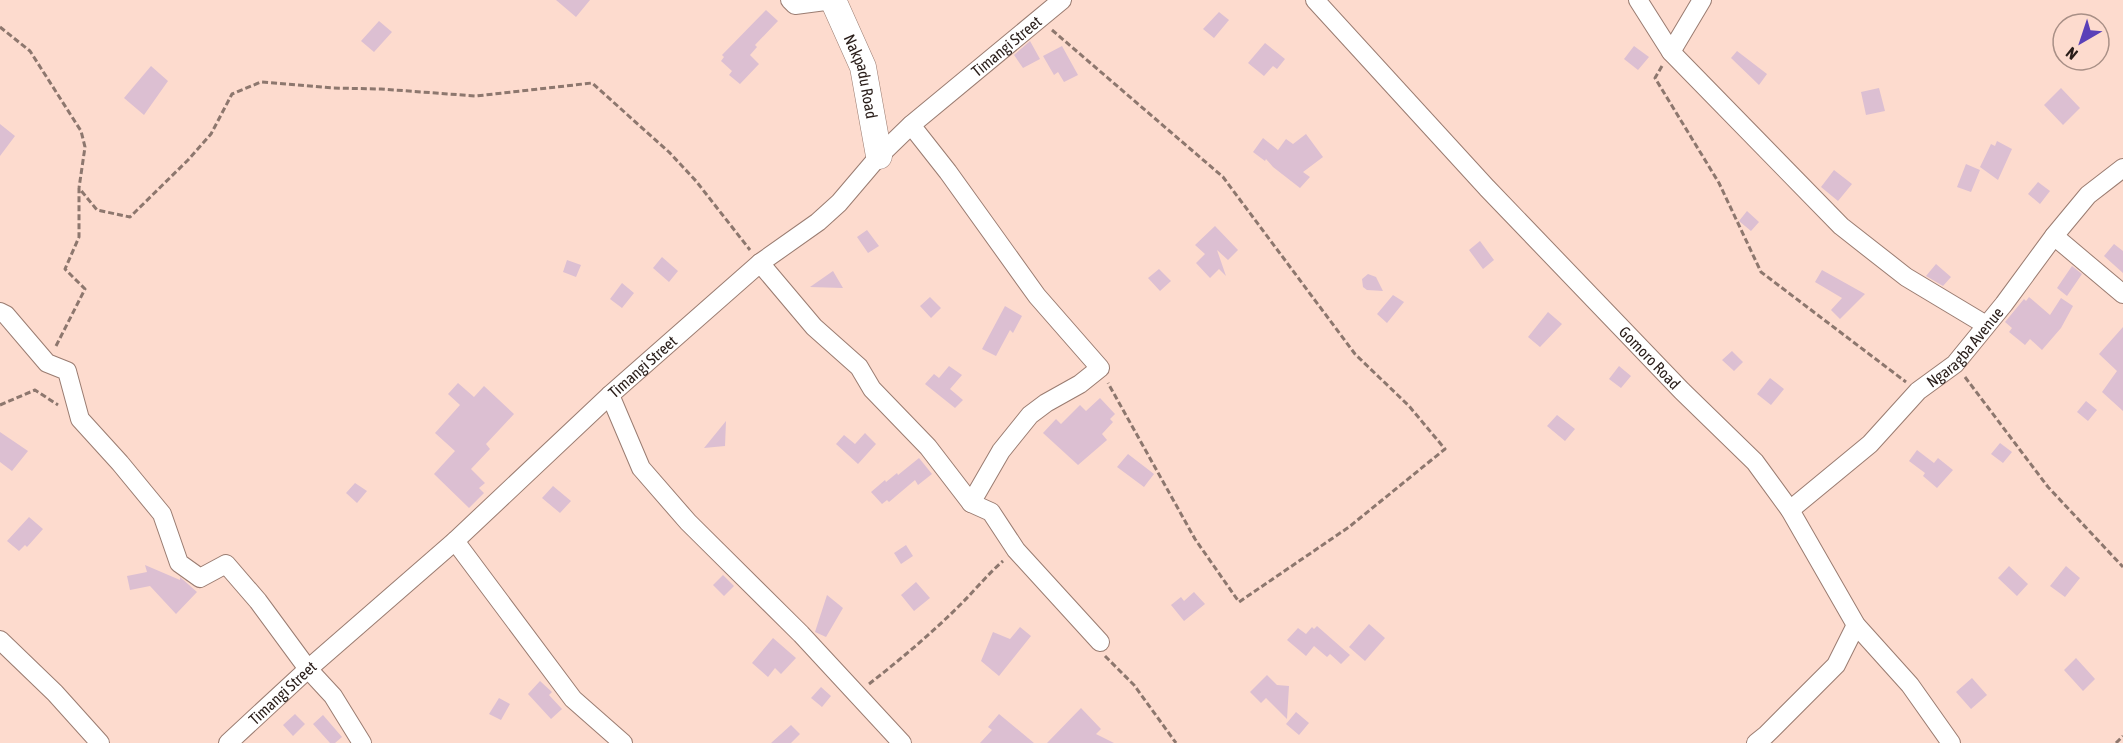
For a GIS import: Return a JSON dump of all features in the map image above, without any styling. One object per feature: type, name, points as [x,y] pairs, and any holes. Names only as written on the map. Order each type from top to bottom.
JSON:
[{"type":"street","points":[[790,0],[795,5],[833,0]]},
{"type":"street","name":"Nakpadu Road","points":[[833,0],[863,67],[879,156]]},
{"type":"street","name":"Timangi Street","points":[[228,743],[308,669],[455,541],[610,395],[760,263],[818,222],[911,125],[1062,0]]},
{"type":"street","name":"Gomoro Road","points":[[1315,0],[1494,196],[1755,462],[1790,510],[1856,625],[1910,685],[1951,743]]},
{"type":"street","points":[[1638,0],[1671,52],[1841,226],[1906,277],[1986,325]]},
{"type":"street","points":[[1671,52],[1702,0]]},
{"type":"street","points":[[911,125],[948,172],[1037,296],[1100,368],[1080,384],[1030,414],[1001,451],[971,503]]},
{"type":"street","name":"Ngaragba Avenue","points":[[1790,510],[1870,444],[1918,391],[1954,364],[2088,195],[2123,168]]},
{"type":"street","points":[[2054,236],[2123,294]]},
{"type":"street","points":[[760,263],[814,327],[859,367],[872,389],[928,447],[971,503],[991,512],[1016,550],[1100,642]]},
{"type":"street","points":[[0,312],[6,315],[47,363],[67,370],[80,419],[162,514],[179,563],[200,578],[226,564],[258,601],[308,669],[333,696],[362,743]]},
{"type":"street","points":[[610,395],[641,468],[688,522],[801,633],[902,743]]},
{"type":"street","points":[[455,541],[573,699],[623,743]]},
{"type":"street","points":[[1756,743],[1836,665],[1856,625]]},
{"type":"street","points":[[0,640],[55,693],[100,743]]},
{"type":"path","points":[[1040,19],[1223,177],[1355,354],[1409,406],[1444,449],[1349,527],[1239,602],[1195,539],[1100,368]]},
{"type":"path","points":[[0,27],[30,51],[81,131],[85,147],[79,188],[79,237],[65,269],[85,289],[47,363]]},
{"type":"path","points":[[1671,52],[1655,78],[1719,183],[1761,272],[1918,391]]},
{"type":"path","points":[[79,188],[97,210],[130,217],[211,134],[232,94],[261,82],[476,96],[592,83],[669,152],[696,181],[760,263]]},
{"type":"path","points":[[1954,364],[2048,487],[2123,567]]},
{"type":"path","points":[[0,405],[35,390],[80,419]]},
{"type":"path","points":[[856,693],[909,652],[961,604],[989,573],[1016,550]]},
{"type":"path","points":[[1100,642],[1105,655],[1134,685],[1176,743]]},
{"type":"path","points":[[2116,743],[2123,736]]},
{"type":"building","points":[[556,0],[590,0],[576,17]]},
{"type":"building","points":[[766,10],[778,21],[755,45],[757,47],[750,55],[759,64],[740,84],[729,75],[732,71],[721,61],[724,57],[722,55]]},
{"type":"building","points":[[1219,12],[1229,20],[1214,38],[1203,29]]},
{"type":"building","points":[[379,21],[392,32],[374,52],[361,41]]},
{"type":"building","points":[[1030,41],[1040,59],[1023,68],[1014,55]]},
{"type":"building","points":[[1265,43],[1285,59],[1277,69],[1273,66],[1264,76],[1248,63]]},
{"type":"building","points":[[1062,46],[1078,75],[1064,82],[1058,72],[1054,75],[1043,56]]},
{"type":"building","points":[[1634,46],[1649,57],[1638,70],[1624,59]]},
{"type":"building","points":[[1737,51],[1767,74],[1759,85],[1731,58]]},
{"type":"building","points":[[151,66],[168,81],[144,115],[124,98]]},
{"type":"building","points":[[1879,88],[1885,111],[1866,115],[1861,92]]},
{"type":"building","points":[[2061,88],[2080,108],[2063,125],[2044,105]]},
{"type":"building","points":[[0,124],[15,136],[0,156]]},
{"type":"building","points":[[1306,134],[1323,157],[1303,172],[1310,177],[1300,188],[1266,159],[1265,161],[1253,152],[1263,138],[1278,150],[1286,139],[1293,144]]},
{"type":"building","points":[[1997,141],[2012,149],[1998,180],[1980,167],[1991,144],[1995,146]]},
{"type":"building","points":[[1966,164],[1980,170],[1971,192],[1957,187]]},
{"type":"building","points":[[1834,170],[1852,184],[1838,201],[1821,187]]},
{"type":"building","points":[[2038,182],[2050,191],[2040,204],[2028,194]]},
{"type":"building","points":[[1747,211],[1759,222],[1751,231],[1739,221]]},
{"type":"building","points":[[1215,226],[1238,250],[1228,260],[1217,250],[1226,276],[1219,269],[1210,278],[1196,263],[1205,254],[1195,245]]},
{"type":"building","points":[[867,230],[879,246],[868,253],[857,237]]},
{"type":"building","points":[[1480,241],[1494,260],[1483,269],[1469,250]]},
{"type":"building","points":[[2114,244],[2123,251],[2123,273],[2104,256]]},
{"type":"building","points":[[662,257],[678,271],[669,282],[653,268]]},
{"type":"building","points":[[567,260],[581,265],[576,277],[563,272]]},
{"type":"building","points":[[1936,264],[1951,277],[1943,286],[1926,276]]},
{"type":"building","points":[[2072,266],[2082,274],[2067,296],[2057,288]]},
{"type":"building","points":[[1159,269],[1171,281],[1160,291],[1148,278]]},
{"type":"building","points":[[1822,270],[1865,294],[1840,319],[1831,310],[1842,298],[1815,282]]},
{"type":"building","points":[[833,271],[843,288],[810,287]]},
{"type":"building","points":[[1368,274],[1376,277],[1383,291],[1367,290],[1363,287],[1362,279]]},
{"type":"building","points":[[622,283],[634,293],[622,308],[610,299]]},
{"type":"building","points":[[1393,295],[1404,302],[1387,323],[1377,314]]},
{"type":"building","points":[[930,297],[941,308],[931,318],[920,306]]},
{"type":"building","points":[[2029,297],[2050,315],[2061,298],[2073,306],[2061,328],[2042,350],[2030,339],[2025,345],[2009,332],[2012,328],[2005,322],[2024,299],[2026,301]]},
{"type":"building","points":[[1005,306],[1022,316],[1013,333],[1010,330],[996,356],[982,349]]},
{"type":"building","points":[[1548,312],[1562,324],[1540,347],[1528,337]]},
{"type":"building","points":[[2123,327],[2123,411],[2102,392],[2117,371],[2099,354]]},
{"type":"building","points":[[1732,351],[1743,362],[1734,371],[1722,360]]},
{"type":"building","points":[[949,366],[962,375],[950,389],[963,400],[955,408],[925,384],[934,374],[939,378]]},
{"type":"building","points":[[1619,366],[1631,376],[1621,388],[1609,379]]},
{"type":"building","points":[[1770,378],[1784,389],[1771,405],[1757,394]]},
{"type":"building","points":[[458,383],[474,397],[484,386],[514,414],[486,444],[490,449],[471,469],[485,483],[479,488],[484,493],[469,508],[434,474],[455,451],[435,433],[460,405],[448,394]]},
{"type":"building","points":[[1100,398],[1115,414],[1110,419],[1113,422],[1102,434],[1107,440],[1078,465],[1043,433],[1056,419],[1061,424],[1080,405],[1086,411]]},
{"type":"building","points":[[2086,401],[2097,410],[2088,421],[2077,412]]},
{"type":"building","points":[[1557,415],[1575,429],[1565,441],[1547,426]]},
{"type":"building","points":[[726,421],[725,446],[704,448]]},
{"type":"building","points":[[0,432],[28,451],[12,471],[0,462]]},
{"type":"building","points":[[865,433],[876,444],[858,464],[836,444],[844,435],[855,444]]},
{"type":"building","points":[[2000,443],[2012,452],[2003,463],[1991,454]]},
{"type":"building","points":[[1917,450],[1934,463],[1938,458],[1953,470],[1937,488],[1923,476],[1925,473],[1909,461]]},
{"type":"building","points":[[1128,454],[1154,474],[1144,487],[1117,467]]},
{"type":"building","points":[[919,458],[932,474],[918,485],[915,480],[889,502],[887,500],[882,504],[871,492]]},
{"type":"building","points":[[355,483],[367,491],[357,503],[346,493]]},
{"type":"building","points":[[553,486],[571,501],[560,513],[542,498]]},
{"type":"building","points":[[29,517],[43,529],[27,547],[25,545],[19,551],[7,541]]},
{"type":"building","points":[[906,545],[913,556],[901,564],[894,553]]},
{"type":"building","points":[[145,565],[180,580],[180,577],[197,592],[176,614],[150,586],[130,590],[127,576],[147,572]]},
{"type":"building","points":[[2009,566],[2028,584],[2017,596],[1998,578]]},
{"type":"building","points":[[2066,566],[2080,578],[2065,597],[2050,586]]},
{"type":"building","points":[[723,575],[734,586],[724,596],[713,585]]},
{"type":"building","points":[[916,582],[930,598],[914,611],[901,595]]},
{"type":"building","points":[[1194,592],[1205,604],[1184,621],[1171,605],[1181,597],[1184,601]]},
{"type":"building","points":[[827,595],[843,608],[826,637],[815,632]]},
{"type":"building","points":[[1369,624],[1385,638],[1365,661],[1349,647]]},
{"type":"building","points":[[1317,626],[1350,655],[1341,664],[1330,654],[1327,657],[1314,646],[1306,656],[1287,640],[1298,628],[1306,634],[1312,627],[1314,629]]},
{"type":"building","points":[[1020,627],[1031,636],[999,676],[981,661],[993,632],[1010,639]]},
{"type":"building","points":[[773,638],[796,658],[781,674],[775,668],[768,677],[752,663]]},
{"type":"building","points":[[2076,658],[2095,679],[2083,691],[2064,670]]},
{"type":"building","points":[[1267,675],[1277,685],[1289,686],[1287,719],[1266,698],[1261,703],[1250,692]]},
{"type":"building","points":[[1972,678],[1987,695],[1971,709],[1956,692]]},
{"type":"building","points":[[540,681],[552,692],[549,695],[562,709],[551,719],[528,694]]},
{"type":"building","points":[[821,687],[831,696],[822,707],[811,698]]},
{"type":"building","points":[[499,698],[510,704],[501,720],[489,714]]},
{"type":"building","points":[[1081,708],[1101,729],[1096,734],[1114,743],[1047,743]]},
{"type":"building","points":[[1296,712],[1309,723],[1299,735],[1286,724]]},
{"type":"building","points":[[295,714],[305,724],[293,736],[283,725]]},
{"type":"building","points":[[999,714],[1034,743],[980,743],[992,730],[988,727]]},
{"type":"building","points":[[323,715],[342,737],[335,743],[330,743],[313,724]]},
{"type":"building","points":[[791,725],[800,734],[791,743],[771,743]]}]
